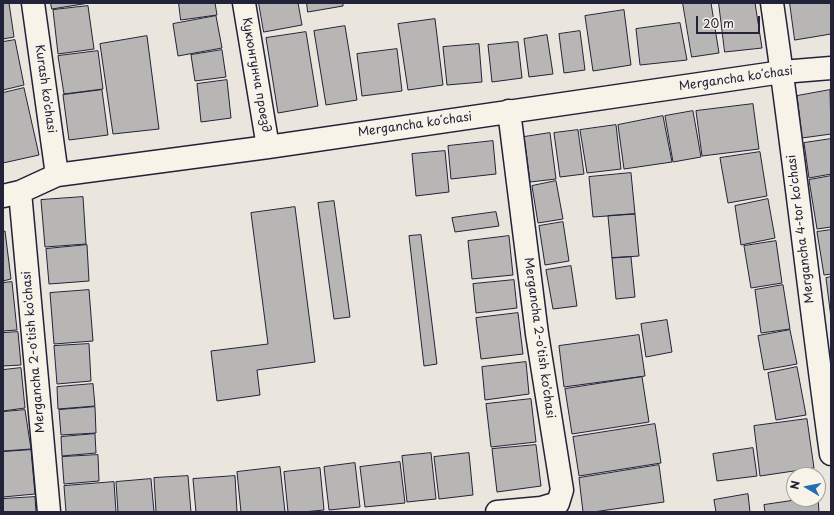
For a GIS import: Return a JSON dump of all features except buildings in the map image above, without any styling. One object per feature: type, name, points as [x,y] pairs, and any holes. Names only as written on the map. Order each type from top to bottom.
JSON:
[{"type":"street","name":"Kurash ko'chasi","points":[[33,3],[57,174]]},
{"type":"street","name":"Кукюнгунча проезд","points":[[244,3],[268,147]]},
{"type":"street","name":"Mergancha 4-tor ko'chasi","points":[[772,3],[782,72],[811,313],[831,454]]},
{"type":"street","name":"Mergancha koʻchasi","points":[[11,194],[57,174],[268,147],[782,72],[831,68]]},
{"type":"street","name":"Mergancha 2-o'tish ko'chasi","points":[[497,512],[541,508],[558,503],[562,490],[537,334],[509,111]]},
{"type":"street","name":"Mergancha 2-o'tish ko'chasi","points":[[11,194],[49,512]]}]
